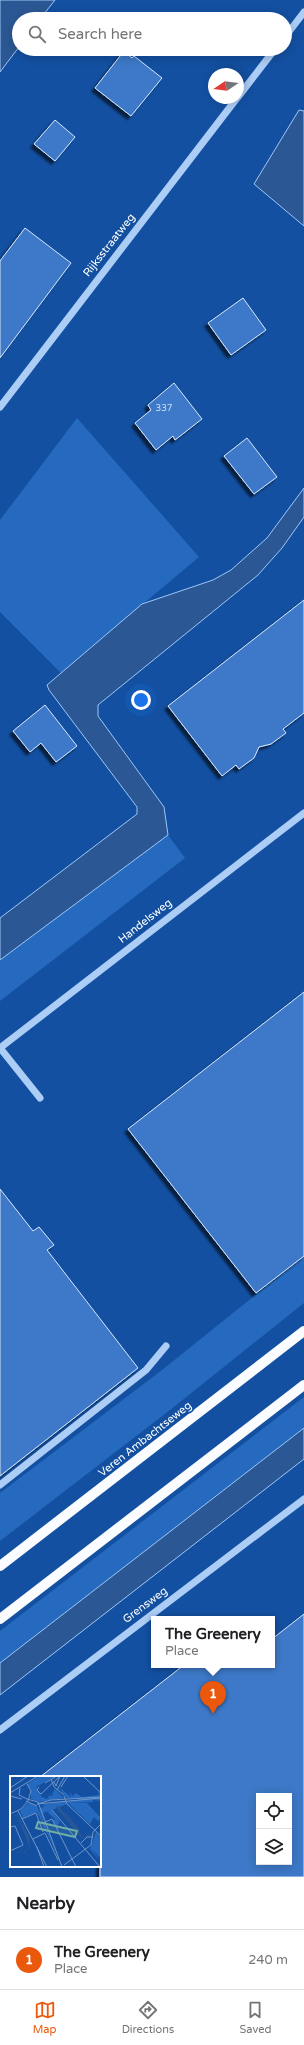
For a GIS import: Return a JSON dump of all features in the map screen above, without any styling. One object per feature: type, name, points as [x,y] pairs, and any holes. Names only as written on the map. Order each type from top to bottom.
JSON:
[{"type":"main road","name":"Veren Ambachtseweg","points":[[0,1566],[304,1331]]},
{"type":"main road","points":[[0,1619],[304,1385]]},
{"type":"street","points":[[292,28],[304,12]]},
{"type":"street","name":"Rijksstraatweg","points":[[244,90],[270,56]]},
{"type":"street","name":"Rijksstraatweg","points":[[0,407],[233,104]]},
{"type":"street","name":"Handelsweg","points":[[0,1048],[304,813]]},
{"type":"street","points":[[0,1048],[40,1098]]},
{"type":"street","points":[[0,1485],[146,1370],[166,1346]]},
{"type":"street","name":"Grensweg","points":[[0,1730],[304,1499]]},
{"type":"shaded area","points":[[0,0],[55,0],[46,12],[12,12],[12,56],[0,72]]},
{"type":"shaded area","points":[[299,110],[304,111],[304,226],[254,184]]},
{"type":"shaded area","points":[[77,418],[199,557],[61,673],[0,612],[0,520]]},
{"type":"shaded area","points":[[304,488],[304,517],[282,548],[258,575],[98,705],[98,716],[164,807],[168,835],[0,960],[0,918],[137,814],[137,807],[49,690],[47,685],[142,604],[213,580],[231,570],[267,538]]},
{"type":"shaded area","points":[[168,835],[185,858],[0,1001],[0,960]]},
{"type":"shaded area","points":[[304,1256],[304,1303],[170,1410],[0,1541],[0,1493],[162,1370]]},
{"type":"shaded area","points":[[304,1397],[304,1428],[0,1663],[0,1631]]},
{"type":"shaded area","points":[[304,1428],[304,1459],[0,1695],[0,1663]]},
{"type":"building","points":[[120,56],[130,56],[132,58],[134,56],[162,78],[131,116],[95,88]]},
{"type":"building","points":[[55,120],[75,137],[55,161],[34,144]]},
{"type":"building","points":[[25,228],[71,263],[0,358],[0,261]]},
{"type":"building","points":[[243,298],[266,330],[231,355],[208,323]]},
{"type":"building","points":[[174,383],[202,419],[175,440],[173,436],[156,450],[135,423],[151,410],[148,405]]},
{"type":"building","points":[[247,438],[277,477],[254,494],[224,456]]},
{"type":"building","points":[[304,600],[304,713],[283,729],[286,733],[271,744],[259,747],[254,758],[239,769],[236,765],[222,776],[168,706]]},
{"type":"building","points":[[45,705],[77,746],[56,762],[41,743],[30,752],[13,731]]},
{"type":"building","points":[[304,992],[304,1256],[256,1293],[128,1129]]},
{"type":"building","points":[[0,1189],[33,1231],[39,1227],[54,1245],[47,1250],[138,1368],[0,1476]]},
{"type":"building","points":[[304,1614],[304,1877],[100,1877],[101,1776],[41,1776],[180,1668],[275,1668],[275,1637]]},
{"type":"place","name":"The Greenery","points":[[213,1714]]}]
